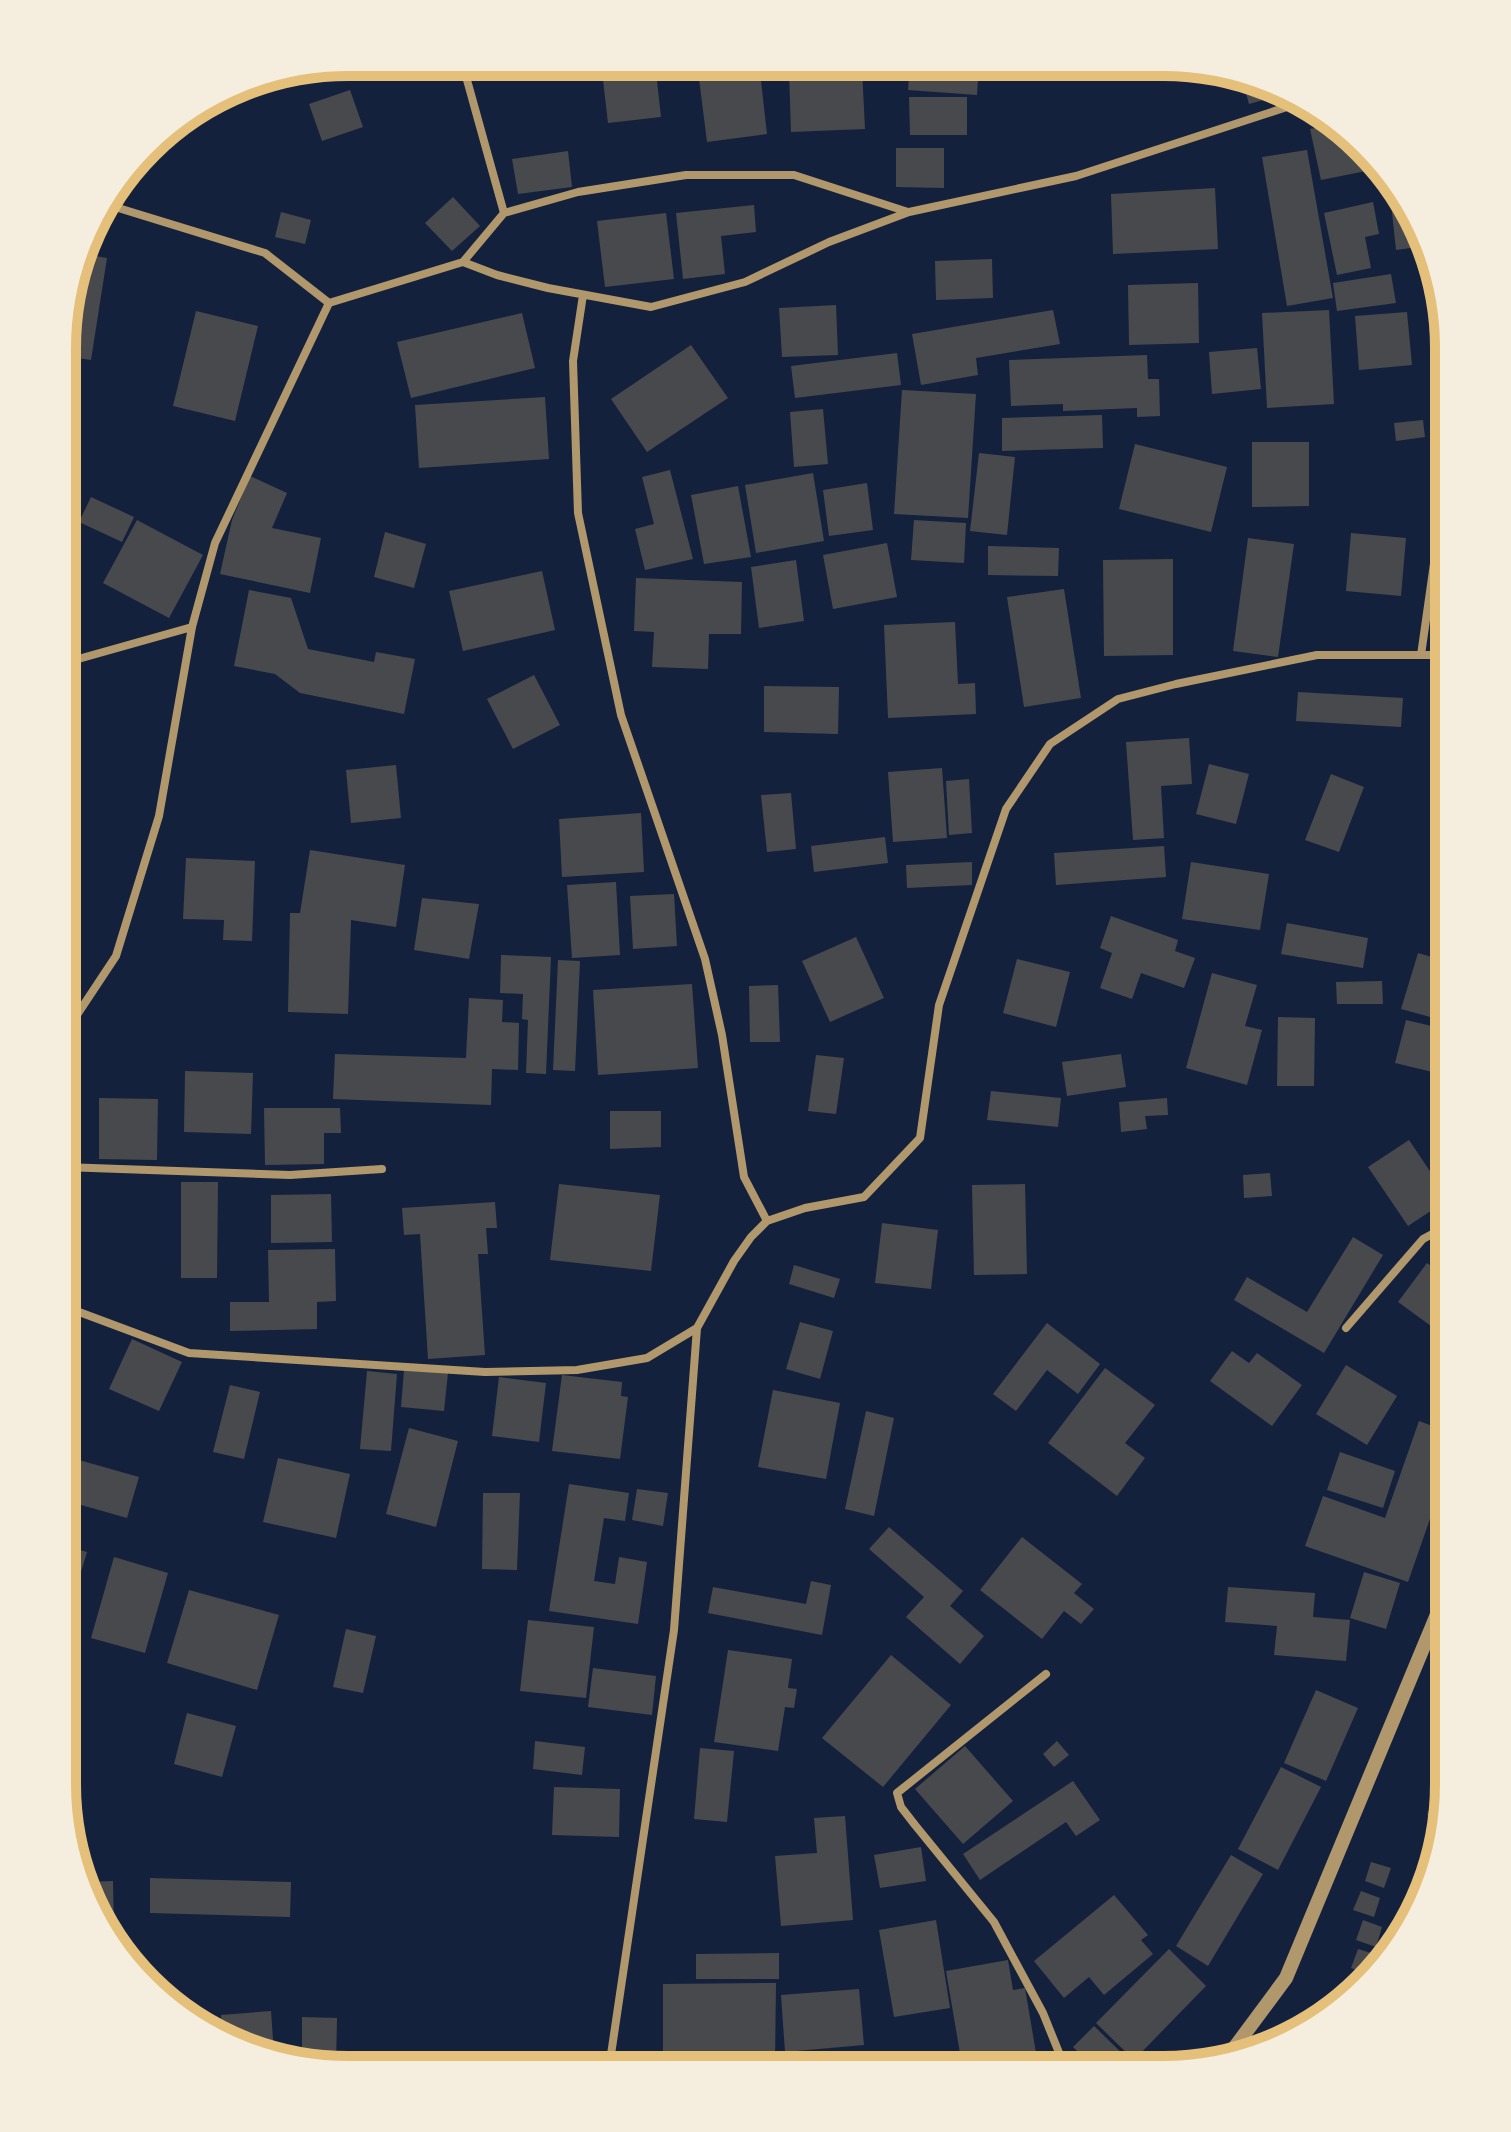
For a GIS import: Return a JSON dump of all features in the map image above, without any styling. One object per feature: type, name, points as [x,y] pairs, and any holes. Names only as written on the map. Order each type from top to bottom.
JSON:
[{"type":"street","points":[[466,77],[504,213]]},
{"type":"street","points":[[463,262],[497,275],[651,307],[745,282],[829,242],[909,212],[1076,176],[1288,107]]},
{"type":"street","points":[[76,1016],[116,956],[159,816],[192,627],[215,543],[329,303],[463,262],[504,213],[578,192],[686,175],[794,175],[909,212]]},
{"type":"street","points":[[115,207],[265,253],[329,303]]},
{"type":"street","points":[[583,295],[573,361],[578,513],[621,715],[705,959],[722,1035],[744,1177],[767,1221]]},
{"type":"street","points":[[1421,655],[1435,558]]},
{"type":"street","points":[[76,660],[192,627]]},
{"type":"street","points":[[611,2056],[674,1630],[697,1328],[734,1261],[767,1221],[805,1208],[864,1197],[920,1138],[939,1005],[1006,809],[1050,744],[1118,699],[1176,684],[1317,655],[1435,655]]},
{"type":"street","points":[[76,1167],[290,1175],[382,1169]]},
{"type":"street","points":[[1346,1328],[1423,1239],[1434,1233]]},
{"type":"street","points":[[76,1311],[189,1353],[485,1372],[577,1370],[647,1358],[697,1328]]},
{"type":"street","points":[[1235,2047],[1286,1978],[1434,1621]]},
{"type":"street","points":[[1046,1674],[897,1793],[901,1807],[994,1922],[1043,2013],[1060,2056]]},
{"type":"building","points":[[761,76],[767,134],[707,142],[699,77]]},
{"type":"building","points":[[789,76],[862,76],[865,129],[791,132]]},
{"type":"building","points":[[909,76],[978,76],[977,95],[908,90]]},
{"type":"building","points":[[603,77],[657,77],[661,117],[608,123]]},
{"type":"building","points":[[1245,89],[1269,98],[1249,104]]},
{"type":"building","points":[[350,90],[363,127],[322,141],[309,104]]},
{"type":"building","points":[[909,97],[967,97],[967,135],[910,135]]},
{"type":"building","points":[[1321,127],[1329,132],[1369,170],[1321,180],[1310,129]]},
{"type":"building","points":[[896,148],[944,148],[944,188],[896,187]]},
{"type":"building","points":[[1307,150],[1333,298],[1287,306],[1262,157]]},
{"type":"building","points":[[568,151],[572,187],[518,194],[512,159]]},
{"type":"building","points":[[1215,188],[1218,249],[1113,254],[1111,194]]},
{"type":"building","points":[[453,197],[480,226],[452,251],[425,223]]},
{"type":"building","points":[[1391,200],[1415,247],[1396,250]]},
{"type":"building","points":[[1373,202],[1379,234],[1365,237],[1371,268],[1337,275],[1324,213]]},
{"type":"building","points":[[754,205],[756,232],[721,236],[725,274],[683,279],[676,213]]},
{"type":"building","points":[[281,212],[311,220],[305,244],[275,237]]},
{"type":"building","points":[[666,213],[674,279],[605,287],[597,221]]},
{"type":"building","points":[[92,255],[107,258],[91,360],[76,358],[76,348],[78,312]]},
{"type":"building","points":[[992,259],[993,298],[936,300],[935,261]]},
{"type":"building","points":[[1391,274],[1396,303],[1337,311],[1333,283]]},
{"type":"building","points":[[1198,283],[1199,343],[1129,345],[1128,285]]},
{"type":"building","points":[[836,305],[838,355],[782,357],[779,308]]},
{"type":"building","points":[[1053,310],[1060,344],[976,358],[978,375],[921,385],[912,334]]},
{"type":"building","points":[[1329,310],[1334,404],[1267,408],[1262,313]]},
{"type":"building","points":[[196,311],[258,326],[235,421],[173,406]]},
{"type":"building","points":[[1407,312],[1412,365],[1359,370],[1355,316]]},
{"type":"building","points":[[522,313],[535,368],[411,398],[397,342]]},
{"type":"building","points":[[691,345],[728,398],[647,452],[611,399]]},
{"type":"building","points":[[1257,348],[1261,389],[1212,394],[1209,352]]},
{"type":"building","points":[[897,353],[901,385],[795,398],[791,366]]},
{"type":"building","points":[[1147,355],[1148,379],[1159,379],[1160,416],[1137,417],[1137,408],[1063,411],[1063,404],[1011,406],[1009,360]]},
{"type":"building","points":[[902,390],[976,394],[968,518],[894,514]]},
{"type":"building","points":[[545,397],[549,459],[419,468],[415,405]]},
{"type":"building","points":[[823,409],[828,464],[794,467],[790,412]]},
{"type":"building","points":[[1102,415],[1103,448],[1002,451],[1002,418]]},
{"type":"building","points":[[1423,420],[1425,437],[1396,441],[1394,423]]},
{"type":"building","points":[[1252,442],[1309,442],[1309,506],[1252,507]]},
{"type":"building","points":[[1135,444],[1227,467],[1211,532],[1119,509]]},
{"type":"building","points":[[979,453],[1015,457],[1007,535],[970,531]]},
{"type":"building","points":[[670,470],[693,559],[645,570],[635,529],[654,524],[642,477]]},
{"type":"building","points":[[813,473],[824,541],[756,553],[745,485]]},
{"type":"building","points":[[250,476],[287,493],[272,528],[321,538],[310,593],[220,574],[232,520]]},
{"type":"building","points":[[867,483],[873,530],[829,536],[823,490]]},
{"type":"building","points":[[738,486],[751,557],[704,564],[691,495]]},
{"type":"building","points":[[91,497],[134,517],[122,542],[79,522]]},
{"type":"building","points":[[137,520],[203,555],[169,618],[103,583]]},
{"type":"building","points":[[914,520],[966,523],[964,563],[911,560]]},
{"type":"building","points":[[385,532],[426,544],[414,588],[374,577]]},
{"type":"building","points":[[1351,533],[1406,538],[1401,596],[1346,591]]},
{"type":"building","points":[[1248,538],[1294,544],[1278,657],[1233,651]]},
{"type":"building","points":[[887,543],[897,597],[833,609],[823,555]]},
{"type":"building","points":[[988,546],[1059,548],[1058,576],[988,575]]},
{"type":"building","points":[[1173,559],[1173,655],[1104,656],[1103,560]]},
{"type":"building","points":[[796,560],[804,621],[759,628],[751,567]]},
{"type":"building","points":[[542,571],[555,630],[463,651],[449,591]]},
{"type":"building","points":[[636,578],[742,582],[741,634],[709,634],[708,669],[652,667],[654,632],[634,631]]},
{"type":"building","points":[[1064,589],[1081,698],[1024,707],[1007,597]]},
{"type":"building","points":[[249,590],[291,598],[308,649],[374,662],[376,652],[415,659],[404,714],[300,693],[275,674],[234,666]]},
{"type":"building","points":[[955,622],[958,684],[975,683],[976,714],[888,718],[884,625]]},
{"type":"building","points":[[534,675],[560,725],[513,749],[487,699]]},
{"type":"building","points":[[764,686],[839,687],[838,734],[764,732]]},
{"type":"building","points":[[1298,692],[1403,698],[1401,727],[1296,721]]},
{"type":"building","points":[[1189,738],[1192,784],[1161,786],[1164,838],[1133,840],[1126,742]]},
{"type":"building","points":[[1209,764],[1249,774],[1236,824],[1196,814]]},
{"type":"building","points":[[396,765],[401,818],[351,823],[346,770]]},
{"type":"building","points":[[942,768],[947,838],[893,842],[888,772]]},
{"type":"building","points":[[1331,774],[1364,787],[1339,852],[1305,840]]},
{"type":"building","points":[[969,779],[972,833],[949,835],[946,781]]},
{"type":"building","points":[[791,793],[796,849],[767,852],[761,795]]},
{"type":"building","points":[[641,813],[644,872],[562,877],[559,819]]},
{"type":"building","points":[[885,837],[888,863],[814,872],[811,846]]},
{"type":"building","points":[[1164,846],[1166,877],[1056,885],[1054,853]]},
{"type":"building","points":[[310,850],[405,865],[396,927],[351,920],[348,1014],[288,1012],[290,913],[300,913]]},
{"type":"building","points":[[186,858],[255,861],[252,941],[223,940],[224,920],[183,919]]},
{"type":"building","points":[[972,862],[972,885],[907,888],[906,865]]},
{"type":"building","points":[[1191,862],[1269,874],[1260,930],[1182,919]]},
{"type":"building","points":[[616,882],[620,955],[572,958],[567,885]]},
{"type":"building","points":[[674,894],[677,946],[633,949],[630,896]]},
{"type":"building","points":[[422,898],[479,904],[469,959],[414,950]]},
{"type":"building","points":[[1111,916],[1178,940],[1175,951],[1195,958],[1184,988],[1141,973],[1132,999],[1100,988],[1112,953],[1100,948]]},
{"type":"building","points":[[1287,923],[1368,938],[1363,968],[1281,954]]},
{"type":"building","points":[[856,937],[884,998],[830,1022],[802,961]]},
{"type":"building","points":[[1418,953],[1435,958],[1435,1018],[1401,1009]]},
{"type":"building","points":[[501,955],[551,957],[546,1074],[526,1073],[528,1020],[522,1019],[523,994],[500,993]]},
{"type":"building","points":[[1017,959],[1070,972],[1056,1027],[1003,1013]]},
{"type":"building","points":[[558,960],[580,961],[575,1071],[553,1070]]},
{"type":"building","points":[[1212,973],[1257,985],[1245,1026],[1262,1030],[1247,1085],[1186,1068]]},
{"type":"building","points":[[1382,981],[1383,1004],[1337,1004],[1336,982]]},
{"type":"building","points":[[692,984],[698,1068],[598,1075],[593,990]]},
{"type":"building","points":[[778,985],[780,1042],[750,1042],[749,986]]},
{"type":"building","points":[[469,998],[503,1000],[502,1022],[519,1023],[518,1070],[492,1069],[491,1105],[333,1099],[335,1054],[466,1058]]},
{"type":"building","points":[[1278,1017],[1315,1018],[1314,1086],[1277,1086]]},
{"type":"building","points":[[1406,1020],[1435,1027],[1435,1073],[1395,1063]]},
{"type":"building","points":[[1121,1054],[1126,1087],[1067,1096],[1062,1062]]},
{"type":"building","points":[[816,1055],[844,1058],[836,1114],[808,1111]]},
{"type":"building","points":[[185,1071],[253,1073],[251,1134],[184,1132]]},
{"type":"building","points":[[991,1091],[1061,1098],[1058,1127],[987,1120]]},
{"type":"building","points":[[99,1098],[158,1099],[157,1160],[99,1159]]},
{"type":"building","points":[[1167,1098],[1168,1115],[1145,1116],[1147,1129],[1121,1132],[1119,1102]]},
{"type":"building","points":[[264,1108],[340,1108],[341,1133],[324,1133],[324,1164],[265,1165]]},
{"type":"building","points":[[610,1111],[661,1111],[661,1147],[610,1149]]},
{"type":"building","points":[[1409,1140],[1434,1178],[1434,1209],[1408,1226],[1368,1167]]},
{"type":"building","points":[[1270,1173],[1272,1196],[1244,1198],[1243,1175]]},
{"type":"building","points":[[181,1182],[218,1182],[217,1278],[181,1278]]},
{"type":"building","points":[[559,1184],[660,1195],[651,1271],[550,1260]]},
{"type":"building","points":[[1025,1184],[1027,1274],[974,1275],[972,1185]]},
{"type":"building","points":[[331,1194],[332,1242],[271,1243],[271,1195]]},
{"type":"building","points":[[495,1202],[497,1228],[486,1228],[488,1254],[478,1254],[485,1355],[428,1359],[420,1234],[404,1235],[402,1208]]},
{"type":"building","points":[[882,1223],[938,1230],[931,1289],[875,1283]]},
{"type":"building","points":[[1353,1237],[1383,1255],[1324,1353],[1234,1300],[1247,1277],[1307,1312]]},
{"type":"building","points":[[335,1249],[336,1301],[317,1302],[317,1329],[230,1331],[230,1302],[269,1302],[268,1250]]},
{"type":"building","points":[[1427,1263],[1434,1268],[1434,1328],[1398,1302]]},
{"type":"building","points":[[794,1265],[840,1279],[834,1298],[789,1284]]},
{"type":"building","points":[[800,1322],[833,1331],[820,1379],[786,1369]]},
{"type":"building","points":[[1047,1323],[1100,1364],[1078,1394],[1047,1370],[1016,1411],[993,1394]]},
{"type":"building","points":[[132,1339],[182,1362],[159,1411],[109,1389]]},
{"type":"building","points":[[1232,1351],[1249,1363],[1257,1353],[1302,1385],[1272,1426],[1210,1381]]},
{"type":"building","points":[[1346,1365],[1397,1396],[1367,1445],[1316,1414]]},
{"type":"building","points":[[1105,1368],[1155,1405],[1125,1443],[1145,1458],[1117,1496],[1048,1443]]},
{"type":"building","points":[[404,1370],[448,1373],[444,1411],[401,1407]]},
{"type":"building","points":[[367,1371],[397,1374],[391,1451],[360,1449]]},
{"type":"building","points":[[562,1375],[622,1382],[621,1396],[628,1397],[620,1459],[552,1451]]},
{"type":"building","points":[[499,1377],[546,1383],[539,1442],[492,1436]]},
{"type":"building","points":[[230,1385],[260,1392],[244,1459],[213,1452]]},
{"type":"building","points":[[773,1390],[840,1403],[826,1479],[758,1467]]},
{"type":"building","points":[[866,1411],[894,1418],[874,1516],[845,1509]]},
{"type":"building","points":[[1419,1421],[1434,1427],[1434,1517],[1431,1516],[1408,1582],[1305,1546],[1323,1496],[1385,1518]]},
{"type":"building","points":[[409,1428],[458,1441],[436,1527],[386,1514]]},
{"type":"building","points":[[1340,1452],[1395,1471],[1383,1508],[1327,1490]]},
{"type":"building","points":[[278,1458],[350,1474],[336,1538],[263,1522]]},
{"type":"building","points":[[79,1460],[139,1477],[127,1518],[76,1504]]},
{"type":"building","points":[[569,1484],[629,1493],[625,1521],[604,1518],[594,1581],[615,1584],[619,1557],[647,1562],[638,1624],[549,1611]]},
{"type":"building","points":[[637,1489],[668,1493],[663,1526],[632,1520]]},
{"type":"building","points":[[483,1493],[520,1493],[517,1570],[482,1569]]},
{"type":"building","points":[[889,1527],[963,1591],[950,1606],[984,1636],[960,1664],[906,1617],[924,1597],[869,1549]]},
{"type":"building","points":[[1022,1537],[1082,1584],[1074,1593],[1094,1609],[1081,1624],[1064,1611],[1042,1639],[980,1590]]},
{"type":"building","points":[[76,1549],[87,1552],[76,1588]]},
{"type":"building","points":[[114,1557],[168,1573],[145,1653],[91,1638]]},
{"type":"building","points":[[1364,1572],[1400,1583],[1386,1629],[1350,1618]]},
{"type":"building","points":[[811,1581],[831,1585],[822,1635],[708,1613],[713,1587],[806,1604]]},
{"type":"building","points":[[1228,1587],[1315,1593],[1313,1617],[1350,1620],[1346,1661],[1274,1655],[1277,1626],[1225,1622]]},
{"type":"building","points":[[189,1590],[279,1615],[257,1690],[167,1663]]},
{"type":"building","points":[[528,1620],[594,1627],[586,1698],[520,1691]]},
{"type":"building","points":[[346,1629],[376,1636],[363,1693],[333,1687]]},
{"type":"building","points":[[728,1650],[792,1659],[788,1688],[797,1689],[794,1708],[785,1707],[778,1751],[714,1742]]},
{"type":"building","points":[[891,1655],[951,1705],[883,1787],[822,1738]]},
{"type":"building","points":[[593,1668],[656,1676],[652,1715],[588,1707]]},
{"type":"building","points":[[1316,1690],[1358,1708],[1326,1781],[1284,1763]]},
{"type":"building","points":[[187,1713],[236,1726],[222,1777],[174,1764]]},
{"type":"building","points":[[535,1741],[585,1747],[582,1775],[533,1769]]},
{"type":"building","points":[[1057,1741],[1069,1755],[1054,1767],[1043,1754]]},
{"type":"building","points":[[965,1746],[1013,1801],[963,1844],[915,1789]]},
{"type":"building","points":[[700,1748],[734,1751],[727,1822],[694,1819]]},
{"type":"building","points":[[1281,1767],[1321,1787],[1278,1870],[1238,1849]]},
{"type":"building","points":[[1073,1781],[1100,1820],[1076,1836],[1066,1822],[980,1880],[963,1854]]},
{"type":"building","points":[[554,1787],[620,1789],[619,1837],[552,1835]]},
{"type":"building","points":[[1434,1795],[1432,1817],[1427,1815]]},
{"type":"building","points":[[845,1816],[853,1920],[781,1926],[775,1856],[817,1853],[814,1818]]},
{"type":"building","points":[[921,1847],[926,1881],[880,1888],[874,1855]]},
{"type":"building","points":[[1231,1855],[1263,1874],[1208,1966],[1176,1946]]},
{"type":"building","points":[[1371,1862],[1391,1868],[1384,1888],[1365,1881]]},
{"type":"building","points":[[150,1878],[291,1882],[290,1917],[150,1913]]},
{"type":"building","points":[[113,1881],[114,1921],[104,1904],[94,1882]]},
{"type":"building","points":[[1361,1891],[1380,1898],[1374,1917],[1353,1910]]},
{"type":"building","points":[[1114,1895],[1148,1935],[1141,1940],[1153,1954],[1104,1995],[1089,1977],[1064,1998],[1034,1961]]},
{"type":"building","points":[[936,1920],[950,2008],[894,2017],[879,1930]]},
{"type":"building","points":[[1363,1920],[1382,1927],[1376,1947],[1356,1940]]},
{"type":"building","points":[[1169,1949],[1206,1986],[1138,2056],[1130,2056],[1096,2023]]},
{"type":"building","points":[[1358,1949],[1375,1954],[1360,1971],[1351,1968]]},
{"type":"building","points":[[779,1953],[779,1979],[696,1979],[696,1954]]},
{"type":"building","points":[[1008,1960],[1013,1990],[1025,1988],[1036,2053],[960,2056],[946,1971]]},
{"type":"building","points":[[776,1983],[775,2056],[663,2056],[663,1984]]},
{"type":"building","points":[[859,1989],[864,2045],[785,2052],[781,1995]]},
{"type":"building","points":[[271,2011],[273,2046],[221,2024],[221,2015]]},
{"type":"building","points":[[302,2017],[337,2018],[336,2055],[302,2052]]},
{"type":"building","points":[[1094,2026],[1125,2056],[1082,2056],[1073,2047]]}]
